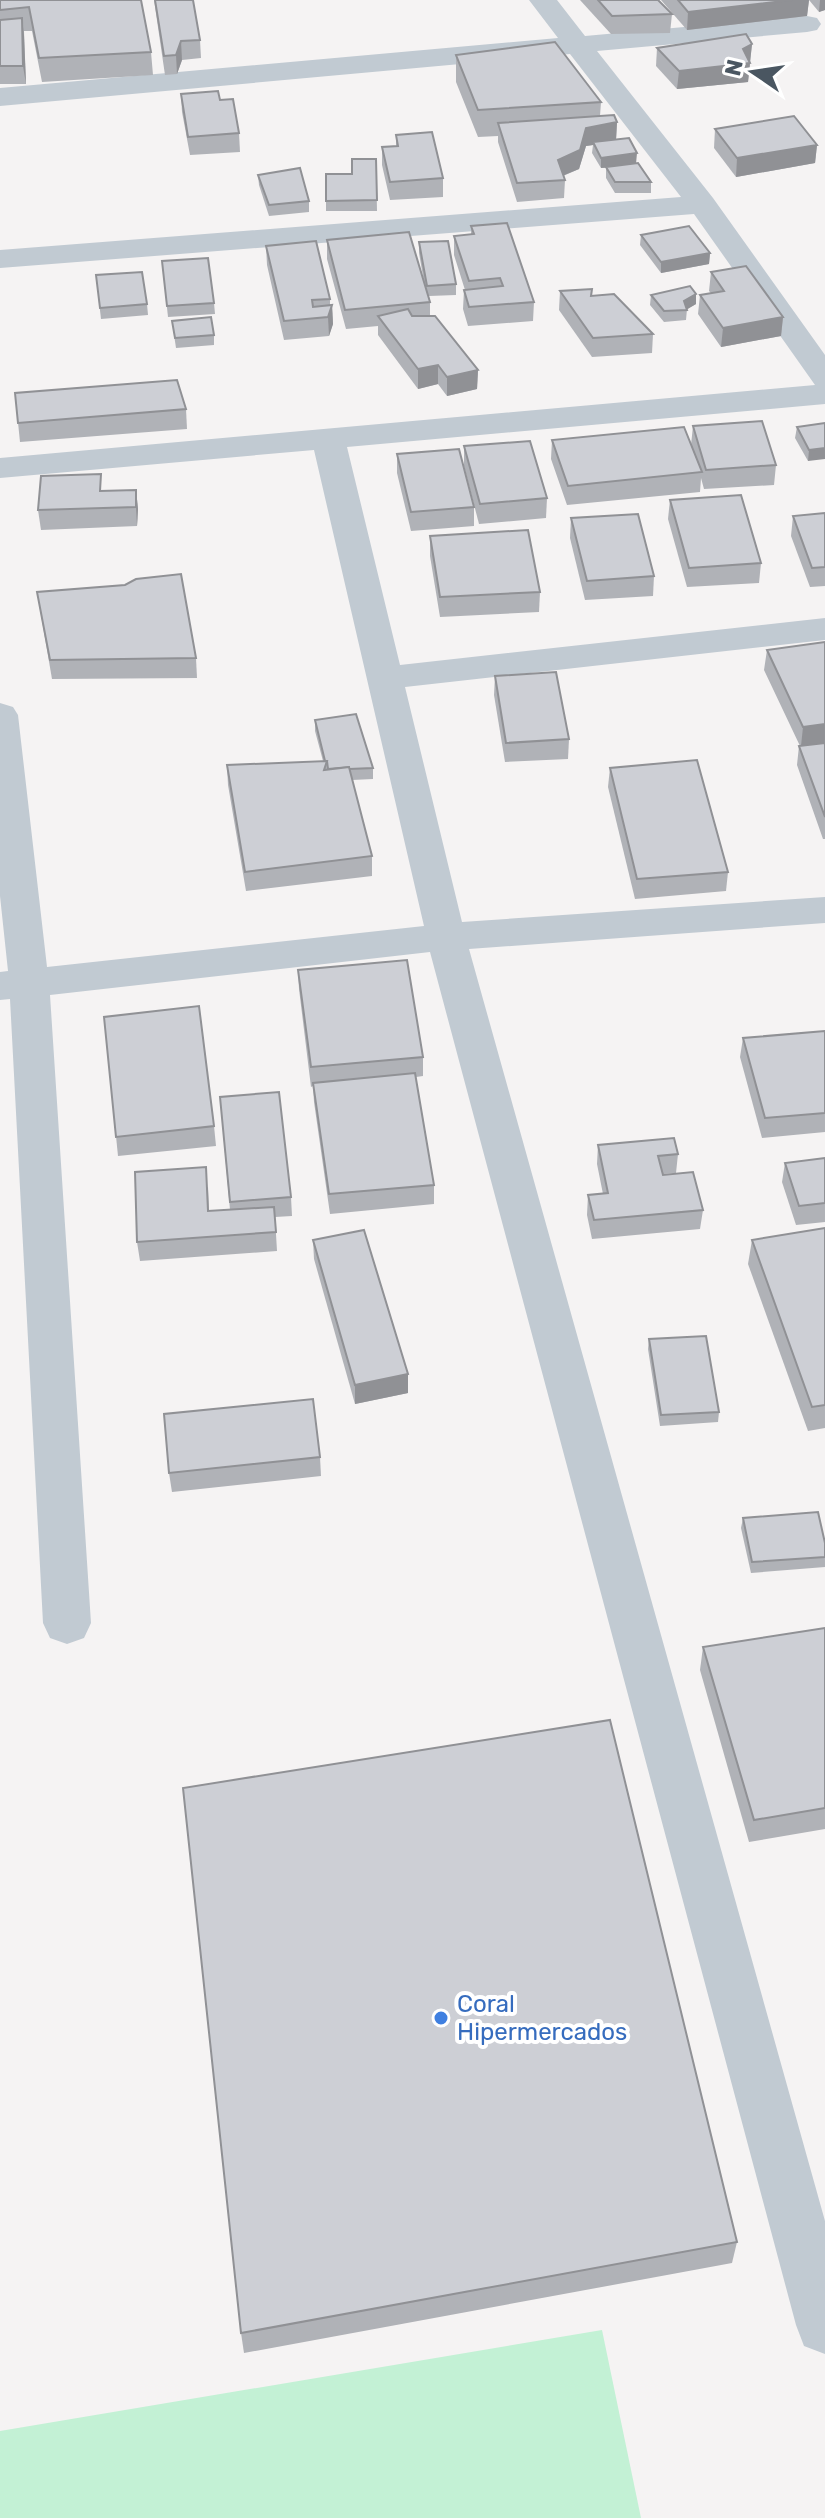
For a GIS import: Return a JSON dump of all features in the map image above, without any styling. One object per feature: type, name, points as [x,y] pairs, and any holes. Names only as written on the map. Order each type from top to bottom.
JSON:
[{"type":"street","points":[[543,0],[702,204],[825,378]]},
{"type":"street","points":[[0,97],[807,24]]},
{"type":"street","points":[[0,259],[702,204]]},
{"type":"street","points":[[0,468],[825,394]]},
{"type":"street","points":[[328,438],[446,937],[825,2325]]},
{"type":"street","points":[[385,678],[825,629]]},
{"type":"street","points":[[0,715],[14,984],[67,1623]]},
{"type":"street","points":[[14,984],[446,937],[825,910]]},
{"type":"green space","points":[[602,2330],[641,2518],[0,2518],[0,2431]]},
{"type":"building","points":[[0,0],[141,0],[151,52],[39,58],[29,7],[0,10]]},
{"type":"building","points":[[155,0],[193,0],[200,40],[181,41],[176,55],[164,56]]},
{"type":"building","points":[[598,0],[658,0],[672,14],[612,16]]},
{"type":"building","points":[[678,0],[792,0],[688,12]]},
{"type":"building","points":[[22,18],[23,66],[0,66],[0,20]]},
{"type":"building","points":[[746,34],[752,44],[743,49],[750,63],[679,71],[657,48]]},
{"type":"building","points":[[555,42],[601,102],[478,110],[456,55]]},
{"type":"building","points":[[218,91],[220,100],[233,99],[239,133],[188,137],[181,94]]},
{"type":"building","points":[[614,115],[617,122],[586,128],[580,150],[558,160],[565,180],[517,183],[498,123]]},
{"type":"building","points":[[794,116],[817,145],[737,158],[715,129]]},
{"type":"building","points":[[432,132],[443,178],[390,182],[382,147],[398,146],[396,135]]},
{"type":"building","points":[[629,138],[637,153],[601,158],[593,142]]},
{"type":"building","points":[[352,159],[376,159],[377,200],[326,201],[326,174],[352,174]]},
{"type":"building","points":[[638,163],[651,182],[615,182],[606,167]]},
{"type":"building","points":[[300,168],[309,201],[269,205],[258,175]]},
{"type":"building","points":[[507,223],[534,302],[469,307],[464,290],[503,286],[500,278],[469,281],[454,236],[474,234],[471,226]]},
{"type":"building","points":[[689,226],[710,253],[661,262],[641,235]]},
{"type":"building","points":[[409,232],[430,302],[345,310],[327,240]]},
{"type":"building","points":[[316,241],[330,299],[312,300],[313,307],[332,305],[328,317],[284,321],[266,246]]},
{"type":"building","points":[[448,241],[456,284],[427,286],[419,242]]},
{"type":"building","points":[[208,258],[214,303],[167,306],[162,261]]},
{"type":"building","points":[[746,266],[783,317],[723,328],[700,295],[724,291],[711,272]]},
{"type":"building","points":[[142,272],[147,304],[100,308],[96,275]]},
{"type":"building","points":[[690,286],[696,294],[684,301],[687,310],[664,311],[651,295]]},
{"type":"building","points":[[592,289],[591,296],[614,294],[653,334],[593,338],[560,291]]},
{"type":"building","points":[[408,309],[412,316],[435,316],[478,370],[447,377],[438,365],[418,369],[378,316]]},
{"type":"building","points":[[211,317],[214,335],[175,338],[172,321]]},
{"type":"building","points":[[177,380],[186,409],[18,423],[15,393]]},
{"type":"building","points":[[762,421],[776,465],[706,470],[693,426]]},
{"type":"building","points":[[825,423],[825,448],[809,450],[797,427]]},
{"type":"building","points":[[684,427],[702,472],[568,486],[552,440]]},
{"type":"building","points":[[530,441],[547,498],[480,504],[464,446]]},
{"type":"building","points":[[459,449],[474,507],[411,512],[397,454]]},
{"type":"building","points":[[101,474],[100,491],[136,490],[136,507],[38,510],[41,476]]},
{"type":"building","points":[[741,495],[761,563],[689,568],[670,500]]},
{"type":"building","points":[[825,513],[825,567],[812,568],[793,516]]},
{"type":"building","points":[[638,514],[654,576],[587,581],[571,518]]},
{"type":"building","points":[[528,530],[540,592],[440,597],[430,536]]},
{"type":"building","points":[[181,574],[196,658],[50,660],[37,592],[125,585],[136,579]]},
{"type":"building","points":[[825,642],[825,724],[803,727],[767,650]]},
{"type":"building","points":[[556,672],[569,739],[506,743],[495,676]]},
{"type":"building","points":[[356,714],[373,768],[328,769],[315,720]]},
{"type":"building","points":[[825,743],[825,817],[799,746]]},
{"type":"building","points":[[697,760],[728,872],[637,879],[610,768]]},
{"type":"building","points":[[327,761],[324,770],[349,767],[372,856],[245,872],[227,765]]},
{"type":"building","points":[[407,960],[423,1057],[311,1067],[298,970]]},
{"type":"building","points":[[199,1006],[214,1126],[116,1137],[104,1017]]},
{"type":"building","points":[[825,1031],[825,1113],[765,1118],[743,1038]]},
{"type":"building","points":[[415,1073],[434,1185],[329,1194],[313,1083]]},
{"type":"building","points":[[279,1092],[291,1197],[230,1202],[220,1097]]},
{"type":"building","points":[[674,1138],[678,1154],[658,1156],[663,1175],[693,1172],[703,1210],[594,1220],[588,1195],[608,1193],[598,1145]]},
{"type":"building","points":[[825,1158],[825,1203],[799,1206],[785,1163]]},
{"type":"building","points":[[206,1167],[208,1211],[274,1207],[276,1232],[137,1242],[135,1172]]},
{"type":"building","points":[[825,1228],[825,1405],[812,1407],[752,1240]]},
{"type":"building","points":[[364,1230],[408,1374],[355,1385],[313,1240]]},
{"type":"building","points":[[706,1336],[719,1412],[661,1415],[649,1339]]},
{"type":"building","points":[[313,1399],[320,1457],[169,1473],[164,1414]]},
{"type":"building","points":[[818,1512],[825,1557],[752,1562],[743,1518]]},
{"type":"building","points":[[825,1628],[825,1808],[754,1820],[703,1647]]},
{"type":"building","name":"Coral Hipermercados","points":[[610,1720],[737,2242],[241,2333],[183,1788]]},
{"type":"place","name":"Coral Hipermercados","points":[[441,2018]]}]
